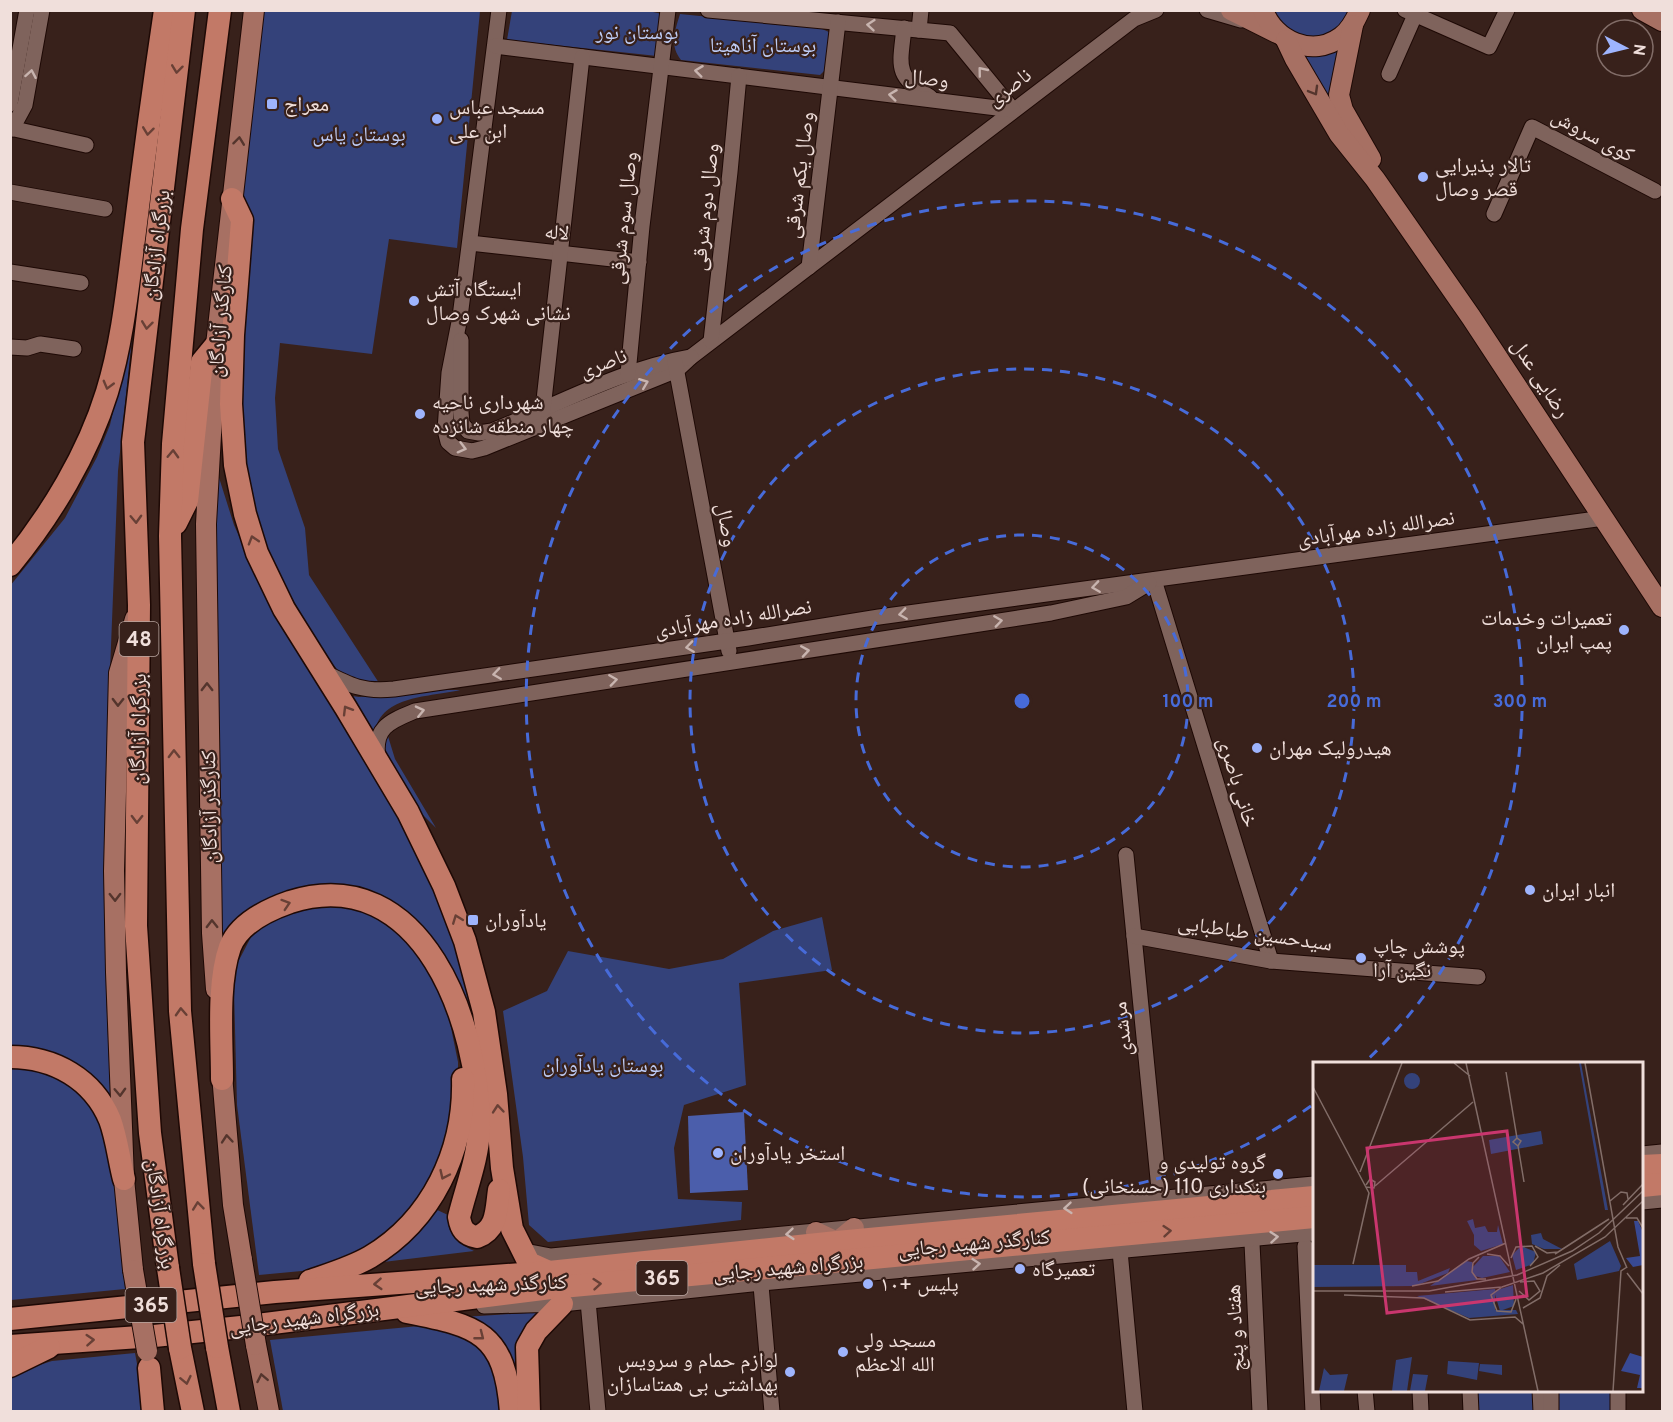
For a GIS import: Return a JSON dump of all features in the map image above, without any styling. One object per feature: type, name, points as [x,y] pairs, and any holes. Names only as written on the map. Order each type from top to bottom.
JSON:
[{"type":"highway","points":[[10,565],[62,491],[88,441],[107,392],[123,322],[165,10]]},
{"type":"highway","name":"بزرگراه آزادگان","points":[[184,10],[133,441],[139,604],[136,926],[150,1132],[180,1348],[193,1412]]},
{"type":"highway","name":"بزرگراه آزادگان","points":[[220,10],[192,229],[173,444],[170,536],[180,1011],[204,1264],[229,1412]]},
{"type":"highway","name":"کنارگذر آزادگان","points":[[232,199],[242,220],[232,335],[231,404],[235,465],[245,514],[257,553],[284,609],[411,818],[444,886],[465,941],[484,1012],[496,1094],[502,1167],[512,1229],[518,1246],[529,1263],[549,1272]]},
{"type":"highway","points":[[170,536],[187,501],[202,362],[216,345]]},
{"type":"highway","points":[[222,1079],[225,967],[231,945],[244,927],[272,908],[292,902],[328,895],[362,900],[381,908],[405,924],[418,937],[444,977],[462,1016],[470,1048],[478,1105],[479,1131],[476,1155],[459,1217],[461,1227],[466,1234],[477,1238],[488,1233],[494,1222],[502,1167]]},
{"type":"highway","points":[[275,1292],[347,1268],[368,1258],[404,1232],[431,1201],[449,1164],[462,1111],[463,1065],[452,994]]},
{"type":"highway","points":[[10,1057],[51,1063],[81,1080],[105,1110],[111,1123],[124,1179]]},
{"type":"highway","points":[[1643,1167],[1662,1164]]},
{"type":"highway","points":[[1643,1186],[1662,1184]]},
{"type":"highway","name":"بزرگراه شهید رجایی","points":[[16,1317],[275,1292],[549,1272],[845,1235],[1313,1197]]},
{"type":"highway","name":"بزرگراه شهید رجایی","points":[[10,1346],[154,1336],[550,1288],[761,1276],[1313,1217]]},
{"type":"highway","points":[[529,1412],[527,1347],[536,1331],[562,1304]]},
{"type":"highway","points":[[385,1308],[454,1321],[471,1328],[485,1338],[493,1347],[504,1368],[511,1412]]},
{"type":"highway","points":[[10,1366],[58,1342]]},
{"type":"highway","points":[[148,1359],[153,1412]]},
{"type":"main road","name":"کنارگذر آزادگان","points":[[254,10],[216,345],[206,524],[207,691],[212,933],[222,1079],[233,1205],[269,1412]]},
{"type":"main road","points":[[1231,10],[1266,21],[1281,37],[1339,134],[1375,179]]},
{"type":"main road","points":[[1642,10],[1662,21]]},
{"type":"main road","points":[[1281,37],[1291,43],[1308,47],[1325,45],[1341,38],[1357,18]]},
{"type":"main road","points":[[1357,18],[1342,73],[1339,95],[1343,110],[1373,163],[1375,179]]},
{"type":"main road","name":"رضایی عدل","points":[[1375,179],[1471,317],[1662,607]]},
{"type":"main road","points":[[124,1179],[114,871],[119,673],[139,604]]},
{"type":"main road","name":"بزرگراه آزادگان","points":[[124,1179],[133,1270],[148,1359]]},
{"type":"main road","points":[[816,1232],[845,1235]]},
{"type":"main road","points":[[148,1359],[160,1412]]},
{"type":"street","points":[[11,131],[25,105],[42,10]]},
{"type":"street","points":[[460,317],[499,10]]},
{"type":"street","name":"وصال سوم شرقی","points":[[628,374],[668,10]]},
{"type":"street","name":"وصال","points":[[708,10],[950,33],[1013,110]]},
{"type":"street","points":[[921,10],[900,61],[906,79],[914,88],[935,100]]},
{"type":"street","points":[[1091,52],[1125,10]]},
{"type":"street","name":"ناصری","points":[[460,317],[449,373],[445,430],[448,442],[455,448],[472,451],[484,448],[691,357],[1134,19],[1155,10]]},
{"type":"street","points":[[1207,10],[1258,17]]},
{"type":"street","points":[[1389,74],[1410,13],[1489,47],[1507,10]]},
{"type":"street","points":[[11,131],[10,106],[21,15]]},
{"type":"street","name":"وصال یکم شرقی","points":[[809,267],[838,22]]},
{"type":"street","name":"وصال","points":[[495,46],[1013,110]]},
{"type":"street","points":[[543,409],[582,57]]},
{"type":"street","name":"وصال دوم شرقی","points":[[711,341],[739,76]]},
{"type":"street","name":"کوی سروش","points":[[1494,214],[1532,127],[1655,191]]},
{"type":"street","points":[[11,131],[86,145]]},
{"type":"street","points":[[10,192],[105,209]]},
{"type":"street","name":"لاله","points":[[470,243],[639,262]]},
{"type":"street","points":[[10,272],[81,283]]},
{"type":"street","name":"ناصری","points":[[460,317],[463,364],[460,411],[462,424],[468,431],[479,433],[492,431],[628,374],[676,365]]},
{"type":"street","points":[[10,347],[27,348],[40,344],[74,349]]},
{"type":"street","name":"وصال","points":[[676,365],[731,663]]},
{"type":"street","name":"نصرالله زاده مهرآبادی","points":[[322,671],[350,685],[372,691],[394,689],[879,617],[1604,518]]},
{"type":"street","name":"نصرالله زاده مهرآبادی","points":[[379,764],[376,749],[379,736],[389,722],[415,711],[1050,613],[1126,597],[1154,580]]},
{"type":"street","name":"خانی باصری","points":[[1154,580],[1271,961]]},
{"type":"street","name":"مرشدی","points":[[1126,855],[1160,1199]]},
{"type":"street","name":"سیدحسین طباطبایی","points":[[1134,936],[1271,961],[1478,977]]},
{"type":"street","points":[[1643,1154],[1662,1152]]},
{"type":"street","name":"کنارگذر شهید رجایی","points":[[845,1235],[1160,1199],[1313,1185]]},
{"type":"street","points":[[1643,1202],[1662,1200]]},
{"type":"street","name":"کنارگذر شهید رجایی","points":[[518,1246],[530,1252],[551,1256],[816,1232]]},
{"type":"street","name":"کنارگذر شهید رجایی","points":[[385,1308],[562,1304],[761,1276],[1120,1251],[1313,1233]]},
{"type":"street","name":"هفتاد و پنج","points":[[1252,1243],[1260,1412]]},
{"type":"street","points":[[1305,1246],[1313,1412]]},
{"type":"street","points":[[1120,1251],[1135,1412]]},
{"type":"street","points":[[761,1276],[772,1412]]},
{"type":"street","points":[[588,1301],[598,1412]]},
{"type":"street","points":[[1365,1392],[1366,1412]]},
{"type":"street","points":[[1420,1392],[1421,1412]]},
{"type":"street","points":[[1470,1392],[1471,1412]]},
{"type":"street","points":[[1541,1392],[1546,1411]]},
{"type":"street","points":[[1546,1411],[1551,1392]]},
{"type":"street","points":[[1618,1392],[1618,1412]]},
{"type":"green space","name":"بوستان نور","points":[[644,10],[662,14],[657,56],[507,40],[512,11]]},
{"type":"green space","name":"بوستان یاس","points":[[264,11],[480,11],[457,248],[389,239],[372,354],[280,343],[275,398],[278,449],[305,528],[309,575],[379,683],[345,678],[327,658],[271,562],[260,533],[240,456],[242,206]]},
{"type":"green space","points":[[1274,11],[1348,11],[1333,30],[1322,35],[1311,36],[1300,35],[1290,30]]},
{"type":"green space","name":"بوستان آناهیتا","points":[[680,14],[820,28],[831,33],[827,68],[820,75],[681,60],[674,43]]},
{"type":"green space","points":[[1345,44],[1335,112],[1297,52]]},
{"type":"green space","points":[[134,319],[118,471],[105,796],[106,990],[111,1109],[11,1052],[10,586],[65,518],[97,457],[110,425]]},
{"type":"green space","points":[[215,465],[234,525],[270,606],[420,851],[436,885],[471,995],[484,1085],[449,970],[342,889],[221,944],[214,555]]},
{"type":"green space","points":[[460,690],[397,704],[379,720],[375,732],[366,722],[352,696],[359,697]]},
{"type":"green space","points":[[387,733],[395,759],[436,828],[414,806],[385,756],[383,740]]},
{"type":"green space","points":[[297,906],[361,907],[418,949],[447,1008],[458,1062],[458,1088],[438,1175],[390,1234],[323,1269],[259,1275],[237,1105],[234,990],[237,964],[251,937],[266,922]]},
{"type":"green space","name":"بوستان یادآوران","points":[[822,917],[832,970],[739,983],[746,1085],[684,1105],[674,1148],[678,1199],[742,1202],[741,1220],[548,1242],[529,1225],[523,1157],[503,1011],[547,991],[568,951],[669,969],[723,959],[773,931]]},
{"type":"green space","points":[[29,1067],[54,1074],[93,1102],[111,1154],[125,1289],[11,1300],[11,1068]]},
{"type":"green space","points":[[433,1208],[448,1215],[451,1233],[463,1245],[474,1251],[375,1263]]},
{"type":"green space","points":[[543,1312],[515,1387],[463,1317]]},
{"type":"green space","points":[[430,1325],[448,1326],[489,1353],[504,1411],[283,1411],[270,1340]]},
{"type":"green space","points":[[135,1353],[146,1411],[11,1412],[10,1374],[52,1361]]},
{"type":"green space","points":[[1474,1392],[1610,1392],[1611,1411],[1475,1411]]},
{"type":"shaded area","name":"استخر یادآوران","points":[[744,1112],[748,1190],[690,1193],[688,1116]]},
{"type":"place","name":"معراج","points":[[272,104]]},
{"type":"place","name":"مسجد عباس ابن علی","points":[[437,119]]},
{"type":"place","name":"تالار پذیرایی قصر وصال","points":[[1423,177]]},
{"type":"place","name":"ایستگاه آتش نشانی شهرک وصال","points":[[414,301]]},
{"type":"place","name":"شهرداری ناحیه چهار منطقه شانزده","points":[[420,414]]},
{"type":"place","name":"تعمیرات وخدمات پمپ ایران","points":[[1624,630]]},
{"type":"place","name":"هیدرولیک مهران","points":[[1257,748]]},
{"type":"place","name":"انبار ایران","points":[[1530,890]]},
{"type":"place","name":"یادآوران","points":[[473,920]]},
{"type":"place","name":"پوشش چاپ نگین آرا","points":[[1361,958]]},
{"type":"place","name":"استخر یادآوران","points":[[718,1153]]},
{"type":"place","name":"گروه تولیدی و بنکداری 110 (حسنخانی)","points":[[1278,1174]]},
{"type":"place","name":"تعمیرگاه","points":[[1020,1269]]},
{"type":"place","name":"پلیس +۱۰","points":[[868,1284]]},
{"type":"place","name":"مسجد ولی الله الاعظم","points":[[843,1352]]},
{"type":"place","name":"لوازم حمام و سرویس بهداشتی بی همتاسازان","points":[[790,1372]]}]
